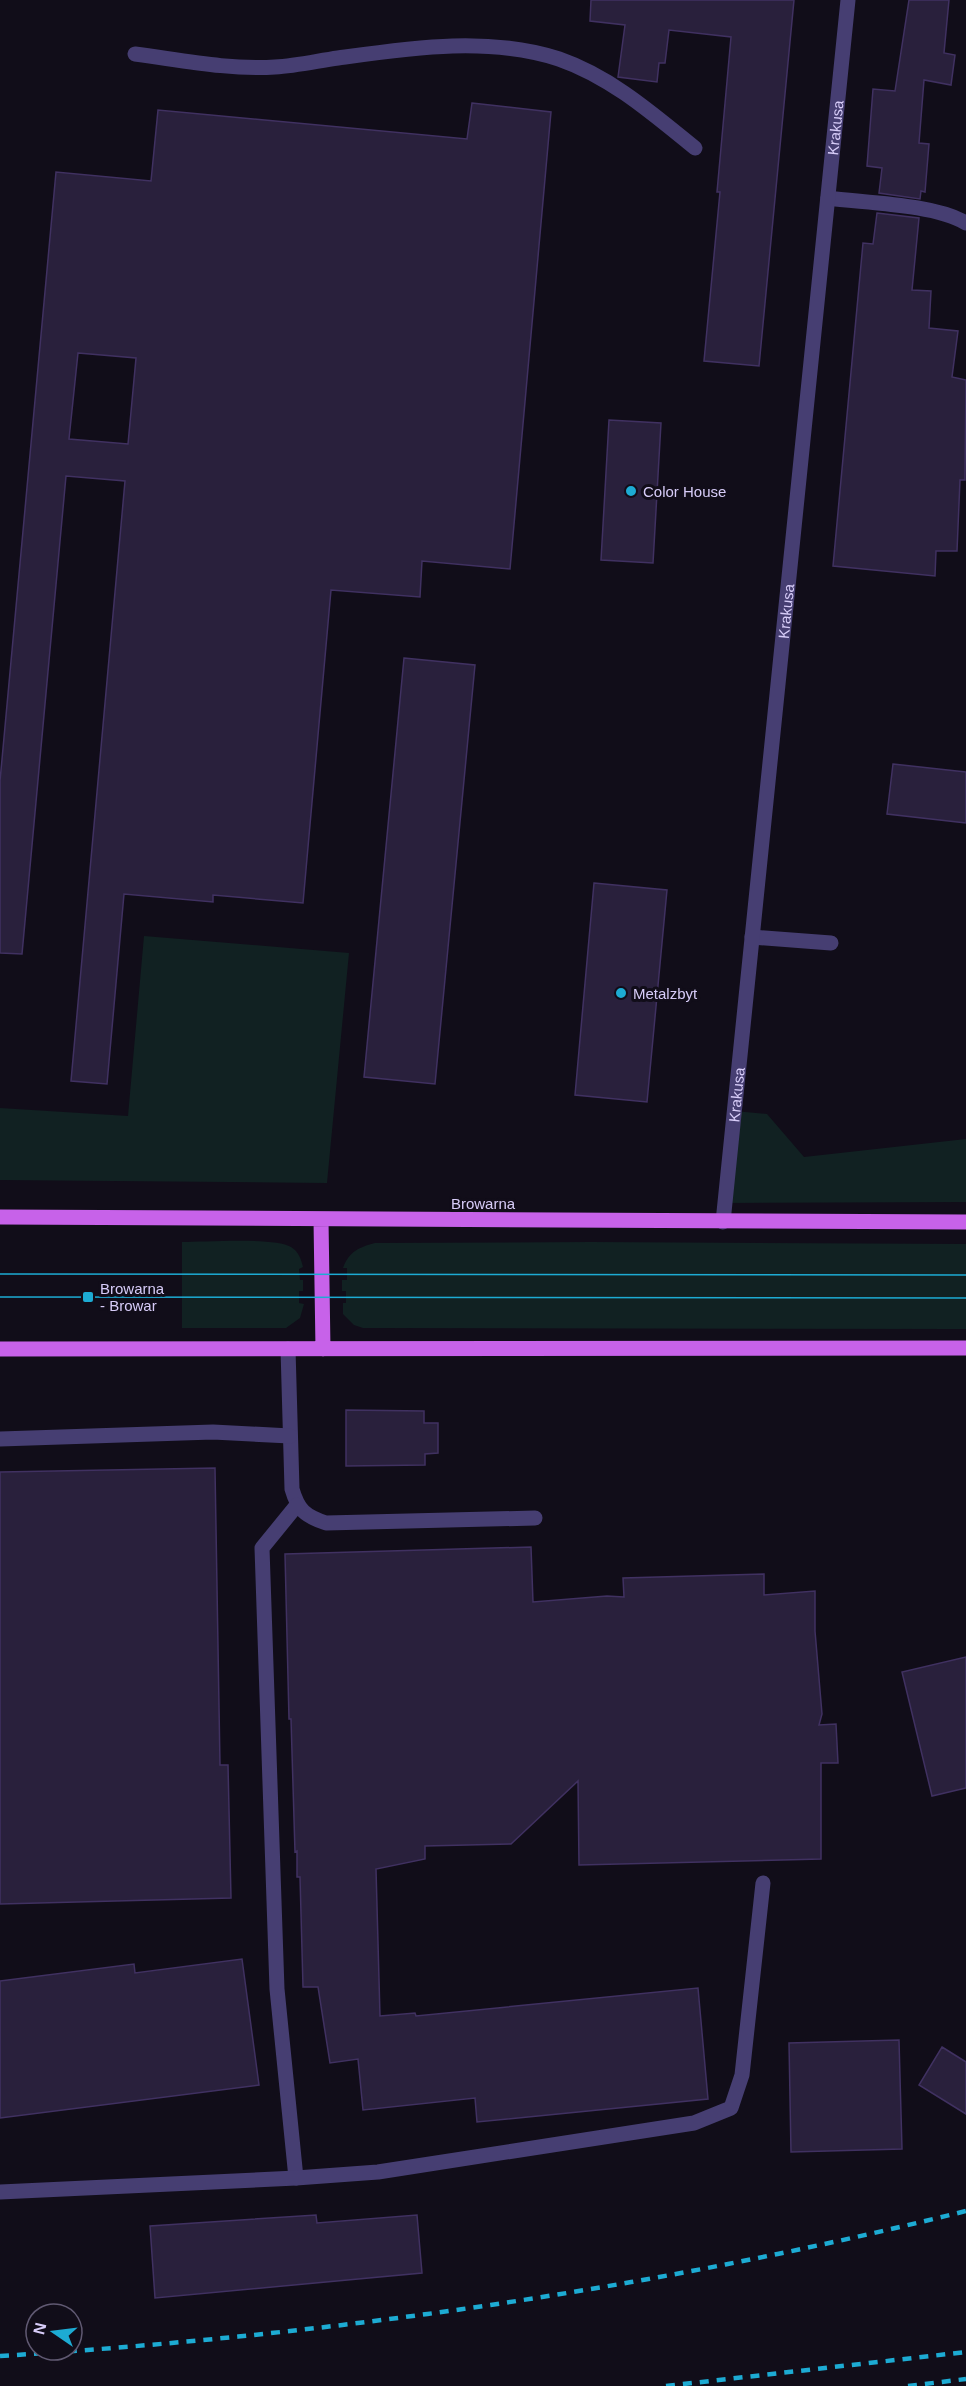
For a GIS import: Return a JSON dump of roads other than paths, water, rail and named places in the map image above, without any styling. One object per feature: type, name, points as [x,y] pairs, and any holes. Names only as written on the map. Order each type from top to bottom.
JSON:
[{"type":"main road","name":"Browarna","points":[[0,1217],[966,1222]]},
{"type":"main road","points":[[321,1220],[322,1349]]},
{"type":"main road","points":[[0,1349],[966,1348]]},
{"type":"street","name":"Krakusa","points":[[723,1222],[848,0]]},
{"type":"street","points":[[135,54],[216,65],[274,67],[448,46],[533,52],[560,60],[598,76],[636,101],[695,148]]},
{"type":"street","points":[[828,198],[931,211],[966,223]]},
{"type":"street","points":[[752,937],[831,944]]},
{"type":"street","points":[[288,1349],[292,1489],[297,1505],[306,1515],[326,1523],[535,1518]]},
{"type":"street","points":[[0,1439],[213,1432],[290,1436]]},
{"type":"street","points":[[296,2178],[277,1989],[262,1548],[297,1505]]},
{"type":"street","points":[[0,2192],[378,2172],[694,2123],[730,2108],[742,2075],[763,1884]]},
{"type":"tram line","points":[[0,1274],[966,1275]]},
{"type":"tram line","points":[[0,1297],[966,1298]]},
{"type":"railway","points":[[0,2356],[243,2336],[486,2306],[727,2264],[966,2211]]},
{"type":"railway","points":[[666,2386],[966,2352]]},
{"type":"railway","points":[[908,2386],[966,2379]]},
{"type":"place","name":"Color House","points":[[631,491]]},
{"type":"place","name":"Metalzbyt","points":[[621,993]]},
{"type":"place","name":"Browarna - Browar","points":[[88,1297]]}]
